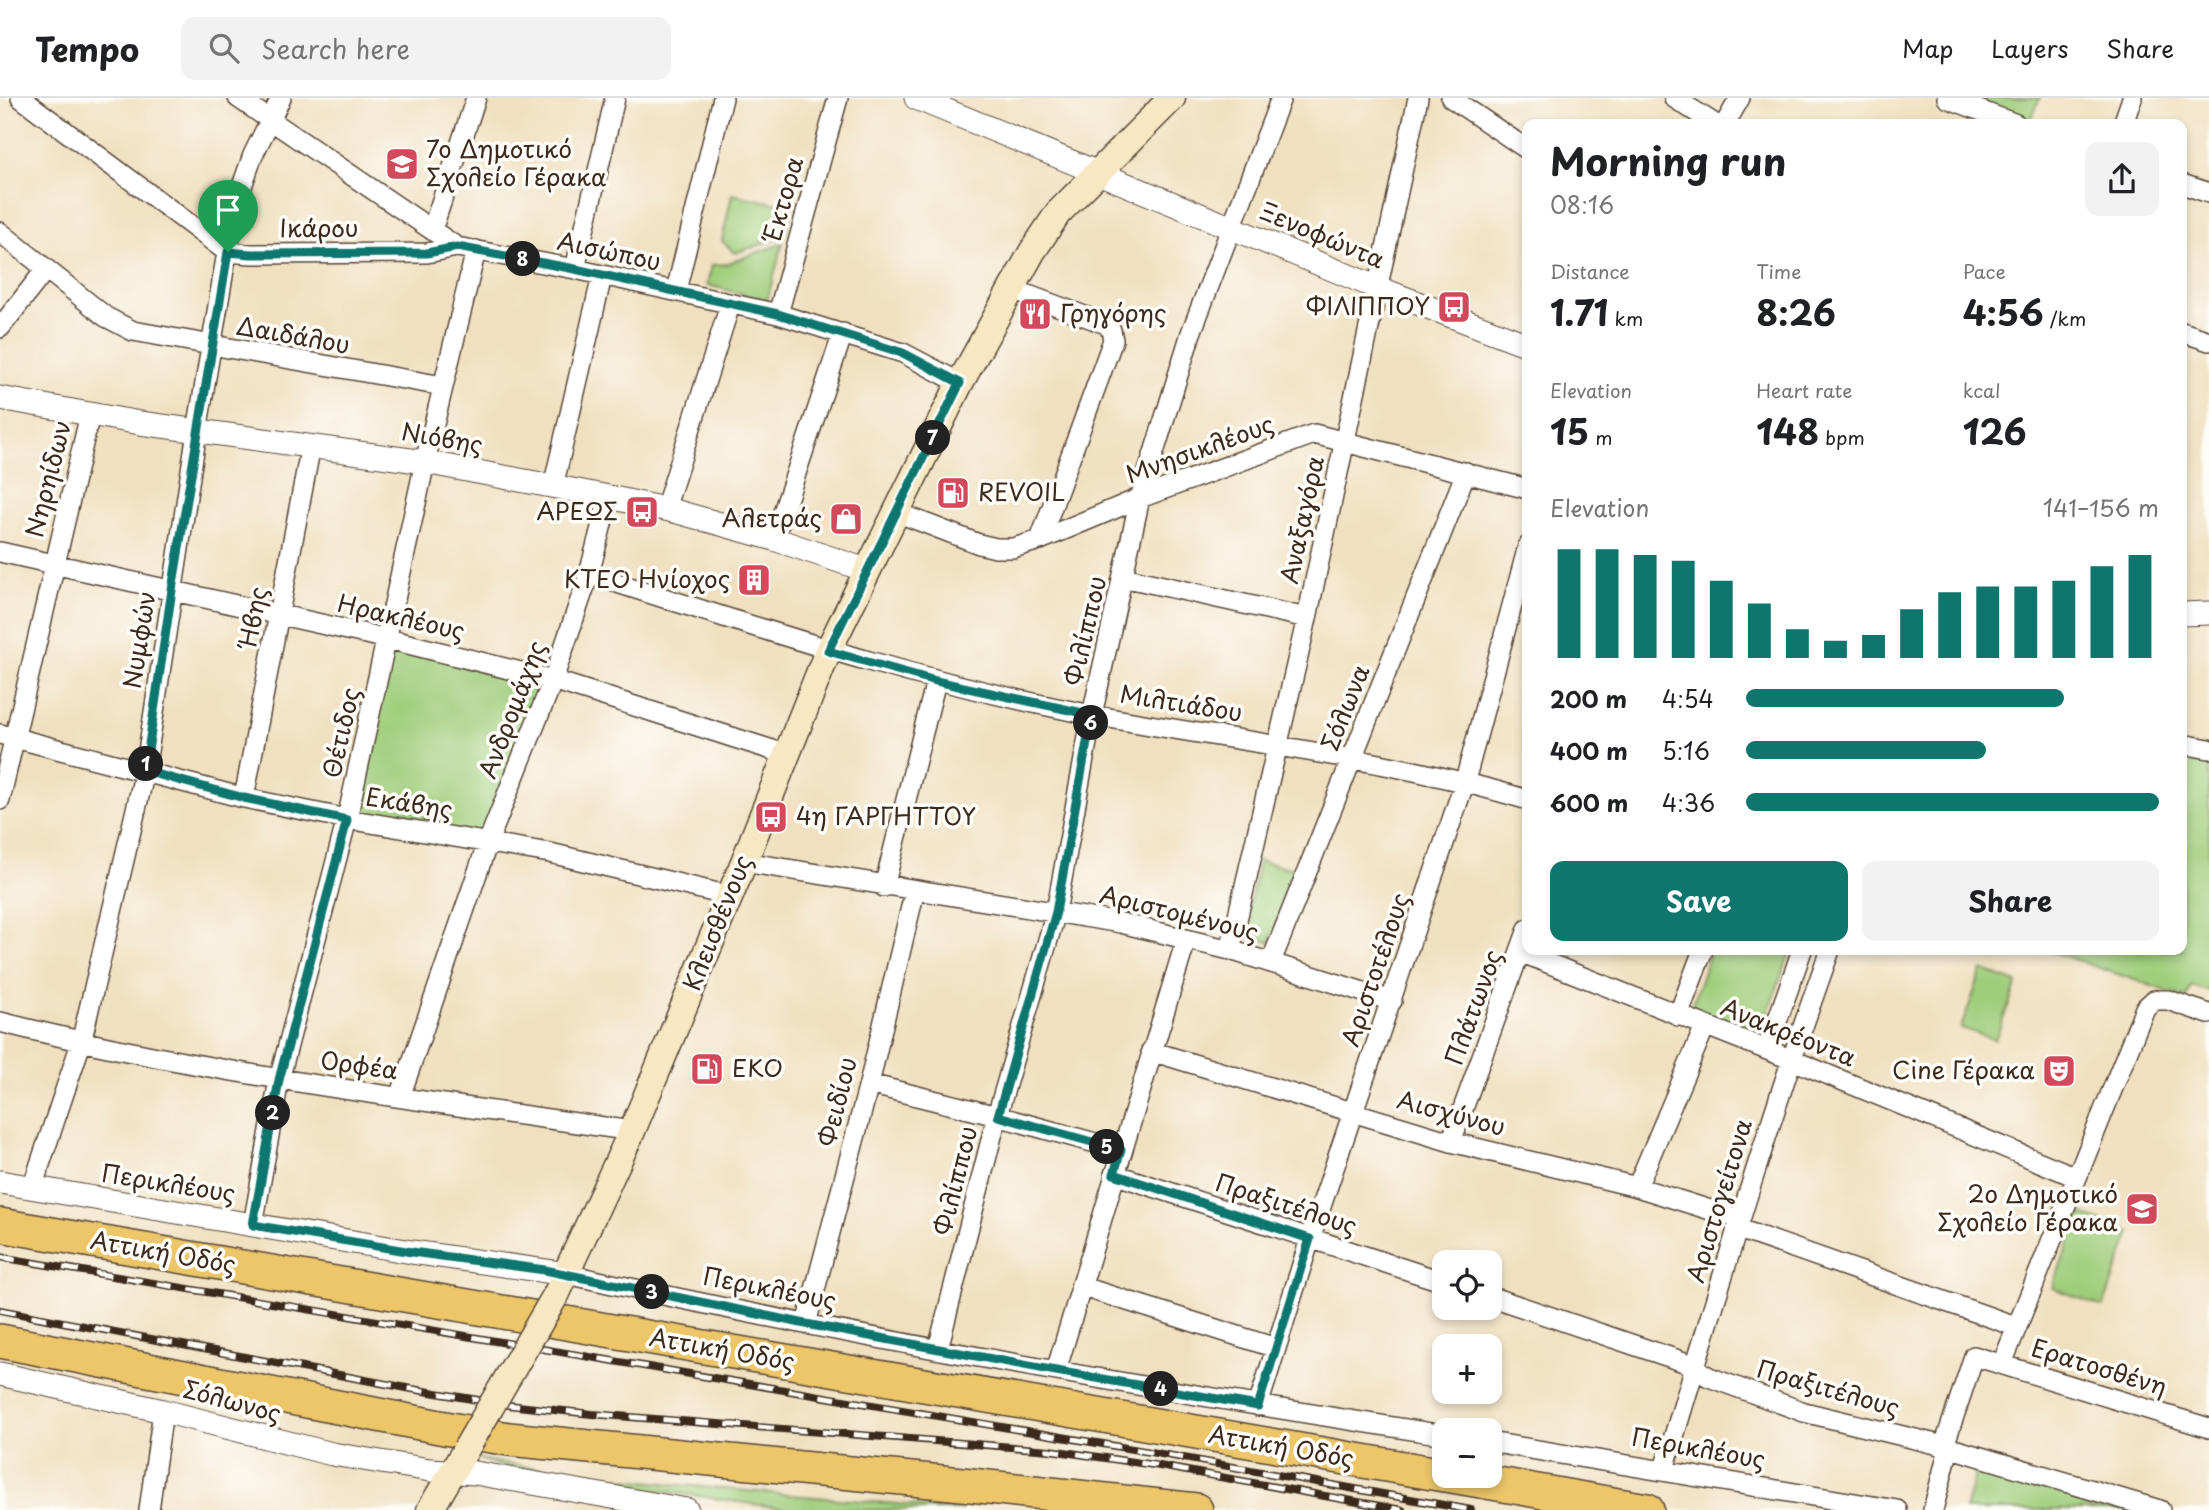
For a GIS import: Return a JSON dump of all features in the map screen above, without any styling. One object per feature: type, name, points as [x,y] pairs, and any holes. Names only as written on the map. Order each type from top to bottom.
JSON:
[{"type":"highway","name":"Αττική Οδός","points":[[0,1225],[1432,1473]]},
{"type":"highway","points":[[0,1341],[509,1439],[1196,1510]]},
{"type":"highway","name":"Αττική Οδός","points":[[1502,1485],[1647,1510]]},
{"type":"main road","name":"Κλεισθένους","points":[[430,1510],[562,1283],[632,1130],[744,862],[828,651],[960,383],[1052,222],[1172,98]]},
{"type":"street","points":[[22,98],[228,252]]},
{"type":"street","name":"Αισώπου","points":[[238,98],[432,230],[466,248],[778,314],[903,353],[960,383]]},
{"type":"street","name":"Νυμφών","points":[[32,1188],[81,1043],[145,771],[197,430],[241,189],[253,155],[281,98]]},
{"type":"street","points":[[432,230],[476,98]]},
{"type":"street","points":[[575,269],[615,98]]},
{"type":"street","points":[[676,291],[723,98]]},
{"type":"street","name":"Έκτορα","points":[[778,314],[838,98]]},
{"type":"street","name":"Ξενοφώντα","points":[[916,98],[1378,288],[1522,343]]},
{"type":"street","name":"Φιλίππου","points":[[939,1349],[998,1116],[1056,912],[1092,715],[1140,498],[1191,333],[1281,98]]},
{"type":"street","name":"Αναξαγόρα","points":[[1230,950],[1307,618],[1418,98]]},
{"type":"street","points":[[1674,98],[1707,119]]},
{"type":"street","points":[[1728,119],[1740,98]]},
{"type":"street","points":[[1947,98],[2002,119]]},
{"type":"street","points":[[2125,119],[2132,98]]},
{"type":"street","points":[[1462,101],[1522,146]]},
{"type":"street","points":[[2187,186],[2209,193]]},
{"type":"street","name":"Δαιδάλου","points":[[0,232],[120,326],[151,336],[443,386]]},
{"type":"street","name":"Ικάρου","points":[[228,252],[427,253],[466,248]]},
{"type":"street","name":"Θέτιδος","points":[[253,1225],[279,1080],[347,820],[388,639],[443,386],[466,248]]},
{"type":"street","points":[[0,328],[46,268]]},
{"type":"street","points":[[553,487],[602,276]]},
{"type":"street","points":[[1012,289],[1105,324],[1112,332],[1113,340],[1040,540]]},
{"type":"street","points":[[665,509],[730,305]]},
{"type":"street","points":[[774,539],[843,333]]},
{"type":"street","points":[[2187,334],[2209,341]]},
{"type":"street","name":"Νιόβης","points":[[0,398],[90,414],[425,462],[609,497],[665,509],[774,539],[866,570]]},
{"type":"street","name":"Νηρηίδων","points":[[0,800],[7,736],[54,564],[90,414]]},
{"type":"street","name":"Μνησικλέους","points":[[896,512],[979,544],[1013,548],[1314,434],[1522,487]]},
{"type":"street","name":"Ήβης","points":[[244,798],[311,446]]},
{"type":"street","name":"Σόλωνα","points":[[1271,962],[1466,472]]},
{"type":"street","name":"Ανδρομάχης","points":[[400,1097],[488,842],[553,680],[589,574],[609,497]]},
{"type":"street","name":"Ηρακλέους","points":[[0,552],[388,639],[553,680],[785,754]]},
{"type":"street","name":"Αριστοτέλους","points":[[1258,1406],[1310,1239],[1465,781],[1522,568]]},
{"type":"street","name":"Μιλτιάδου","points":[[589,574],[828,651],[936,681],[1092,715],[1278,744],[1465,781],[1522,798]]},
{"type":"street","points":[[1123,577],[1307,618]]},
{"type":"street","points":[[2187,614],[2209,613]]},
{"type":"street","points":[[884,887],[936,681]]},
{"type":"street","name":"Εκάβης","points":[[7,736],[244,798],[347,820],[550,853],[730,896]]},
{"type":"street","points":[[2187,745],[2209,749]]},
{"type":"street","name":"Αριστομένους","points":[[744,862],[884,887],[1121,923],[1230,950],[1392,1001]]},
{"type":"street","name":"Φειδίου","points":[[806,1324],[869,1084],[915,890]]},
{"type":"street","points":[[1056,1371],[1186,940]]},
{"type":"street","name":"Πλάτωνος","points":[[1451,1142],[1522,946]]},
{"type":"street","name":"Ανακρέοντα","points":[[1527,955],[2076,1177]]},
{"type":"street","points":[[1678,1016],[1701,955]]},
{"type":"street","points":[[1767,1050],[1800,955]]},
{"type":"street","name":"Αριστογείτονα","points":[[1664,1469],[1737,1223],[1790,1059],[1828,955]]},
{"type":"street","points":[[2002,1364],[2015,1326],[2145,1008],[2154,1000],[2168,1000],[2209,1014]]},
{"type":"street","name":"Ορφέα","points":[[0,1022],[81,1043],[279,1080],[632,1130]]},
{"type":"street","points":[[1637,1187],[1705,1026]]},
{"type":"street","name":"Αισχύνου","points":[[1152,1051],[1451,1142],[1637,1187],[2015,1326]]},
{"type":"street","points":[[869,1084],[1121,1150]]},
{"type":"street","name":"Πραξιτέλους","points":[[1114,1174],[1432,1278]]},
{"type":"street","name":"Περικλέους","points":[[0,1182],[412,1252],[562,1283],[806,1324],[1056,1371],[1432,1433]]},
{"type":"street","points":[[1080,1286],[1276,1348]]},
{"type":"street","name":"Πραξιτέλους","points":[[1502,1300],[1684,1362],[1709,1377],[1804,1412],[1946,1447],[2160,1510]]},
{"type":"street","name":"Ερατοσθένη","points":[[1946,1447],[1974,1356],[2209,1428]]},
{"type":"street","name":"Σόλωνος","points":[[0,1374],[163,1411],[332,1454],[475,1473],[604,1503],[674,1509]]},
{"type":"street","points":[[149,1510],[163,1411]]},
{"type":"street","name":"Περικλέους","points":[[1502,1444],[1897,1510]]},
{"type":"street","points":[[1933,1510],[1946,1447]]},
{"type":"green space","points":[[1970,98],[2040,98],[2031,119],[2022,119]]},
{"type":"green space","points":[[732,194],[792,207],[785,236],[735,253],[722,241]]},
{"type":"green space","points":[[783,243],[767,300],[707,285],[712,265],[726,264]]},
{"type":"green space","points":[[388,639],[553,680],[488,842],[347,819]]},
{"type":"green space","points":[[2187,749],[2209,752],[2209,992],[2191,985],[2187,998],[2062,955],[2187,955]]},
{"type":"green space","points":[[1259,861],[1299,870],[1270,942],[1243,935]]},
{"type":"green space","points":[[1709,955],[1789,955],[1760,1034],[1756,1035],[1691,1009]]},
{"type":"green space","points":[[1982,970],[2017,983],[1995,1040],[1961,1028]]},
{"type":"green space","points":[[2080,1213],[2131,1232],[2103,1307],[2052,1288]]},
{"type":"green space","points":[[479,1459],[659,1483],[962,1510],[794,1510],[506,1468]]},
{"type":"green space","points":[[1978,1464],[2130,1510],[1965,1510]]},
{"type":"railway","points":[[0,1257],[1156,1453],[1471,1510]]},
{"type":"railway","points":[[0,1310],[508,1405],[1050,1450],[1154,1465],[1402,1510]]},
{"type":"place","name":"7o Δημοτικό Σχολείο Γέρακα","points":[[402,164]]},
{"type":"place","name":"ΦΙΛΙΠΠΟΥ","points":[[1454,307]]},
{"type":"place","name":"Γρηγόρης","points":[[1035,314]]},
{"type":"place","name":"REVOIL","points":[[953,493]]},
{"type":"place","name":"ΑΡΕΩΣ","points":[[642,512]]},
{"type":"place","name":"Αλετράς","points":[[846,519]]},
{"type":"place","name":"ΚΤΕΟ Hνίοχος","points":[[754,580]]},
{"type":"place","name":"4η ΓΑΡΓΗΤΤΟΥ","points":[[771,817]]},
{"type":"place","name":"ΕΚΟ","points":[[707,1069]]},
{"type":"place","name":"Cine Γέρακα","points":[[2059,1071]]},
{"type":"place","name":"2ο Δημοτικό Σχολείο Γέρακα","points":[[2142,1209]]},
{"type":"route","points":[[457,247],[575,269],[778,314],[903,353],[960,383],[828,651],[936,681],[1092,715],[1056,912],[998,1116],[1121,1150],[1114,1174],[1310,1239],[1258,1406],[806,1324],[545,1270],[412,1252],[253,1225],[279,1080],[347,820],[244,798],[145,771],[197,430],[228,252],[427,253],[457,247]]}]
